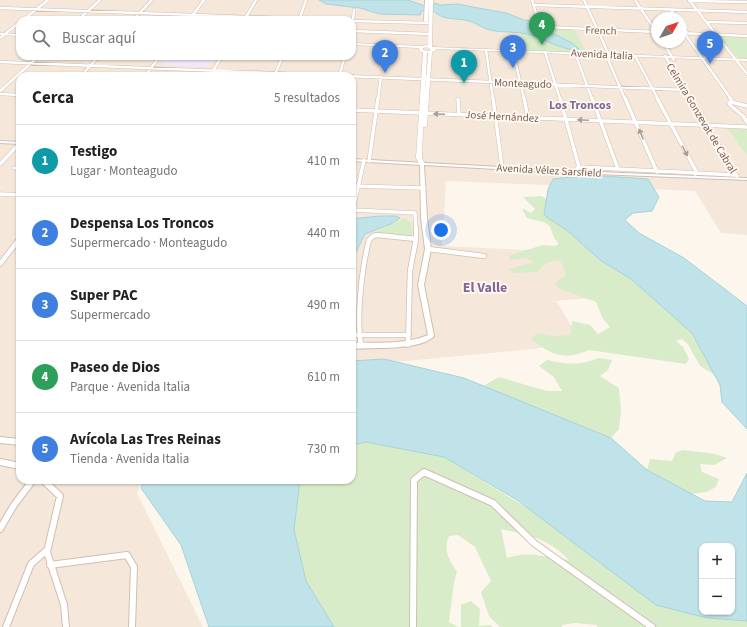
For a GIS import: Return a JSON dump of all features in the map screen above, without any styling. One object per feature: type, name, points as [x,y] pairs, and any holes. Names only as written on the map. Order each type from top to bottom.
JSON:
[{"type":"main road","points":[[422,163],[419,158],[423,79],[428,34],[426,0]]},
{"type":"main road","points":[[428,23],[432,8],[431,0]]},
{"type":"main road","points":[[0,33],[16,34]]},
{"type":"main road","name":"Avenida Italia","points":[[356,44],[427,49]]},
{"type":"main road","name":"Avenida Italia","points":[[356,48],[546,53],[703,60],[747,60]]},
{"type":"main road","points":[[422,163],[424,159],[429,79],[427,49]]},
{"type":"main road","name":"Avenida Italia","points":[[737,61],[747,63]]},
{"type":"street","points":[[28,16],[48,0]]},
{"type":"street","points":[[82,16],[100,0]]},
{"type":"street","points":[[137,16],[152,0]]},
{"type":"street","points":[[193,15],[204,0]]},
{"type":"street","points":[[246,16],[256,0]]},
{"type":"street","points":[[300,16],[306,0]]},
{"type":"street","points":[[532,0],[534,6],[747,12]]},
{"type":"street","points":[[584,0],[598,29],[657,172]]},
{"type":"street","points":[[635,0],[651,23]]},
{"type":"street","points":[[689,0],[746,1]]},
{"type":"street","points":[[689,0],[747,74]]},
{"type":"street","name":"French","points":[[534,6],[539,23],[546,27],[651,32]]},
{"type":"street","points":[[0,8],[210,16]]},
{"type":"street","points":[[352,16],[354,10]]},
{"type":"street","points":[[356,21],[428,23]]},
{"type":"street","points":[[706,22],[747,23]]},
{"type":"street","points":[[0,38],[16,25]]},
{"type":"street","points":[[356,30],[428,34]]},
{"type":"street","points":[[687,33],[747,36]]},
{"type":"street","points":[[687,35],[732,101],[730,105],[743,116],[747,122]]},
{"type":"street","name":"Celmira Gonzevat de Cabral","points":[[667,48],[673,58]]},
{"type":"street","points":[[486,51],[502,167]]},
{"type":"street","points":[[514,52],[528,118]]},
{"type":"street","points":[[546,53],[567,120],[579,167],[572,172]]},
{"type":"street","points":[[576,55],[602,120],[618,169]]},
{"type":"street","points":[[635,57],[671,124],[695,175]]},
{"type":"street","name":"Celmira Gonzevat de Cabral","points":[[665,58],[738,177]]},
{"type":"street","points":[[21,72],[34,60]]},
{"type":"street","points":[[85,72],[95,60]]},
{"type":"street","points":[[148,72],[157,60]]},
{"type":"street","points":[[214,70],[220,60]]},
{"type":"street","points":[[276,72],[281,60]]},
{"type":"street","points":[[340,72],[344,60]]},
{"type":"street","name":"Monteagudo","points":[[0,62],[238,72]]},
{"type":"street","name":"Monteagudo","points":[[356,76],[686,90]]},
{"type":"street","points":[[0,91],[16,77]]},
{"type":"street","points":[[356,196],[367,161],[376,111],[380,77]]},
{"type":"street","points":[[0,94],[16,95]]},
{"type":"street","points":[[458,99],[459,114]]},
{"type":"street","points":[[731,102],[747,106]]},
{"type":"street","name":"José Hernández","points":[[356,110],[747,127]]},
{"type":"street","points":[[0,142],[16,143]]},
{"type":"street","points":[[0,164],[16,147]]},
{"type":"street","name":"Avenida Vélez Sarsfield","points":[[356,160],[572,172],[738,177],[747,179]]},
{"type":"street","points":[[356,346],[408,345],[419,342],[431,336],[421,285],[428,249],[424,218],[422,163]]},
{"type":"street","name":"Avenida Vélez Sarsfield","points":[[579,167],[695,175]]},
{"type":"street","points":[[356,185],[424,188]]},
{"type":"street","points":[[0,194],[16,195]]},
{"type":"street","points":[[356,210],[415,215],[424,218]]},
{"type":"street","points":[[408,345],[410,271],[416,239],[415,215]]},
{"type":"street","points":[[361,345],[359,334],[364,262],[368,239],[372,236],[379,236],[416,239]]},
{"type":"street","points":[[0,264],[16,243]]},
{"type":"street","points":[[428,249],[484,256]]},
{"type":"street","points":[[356,334],[409,335]]},
{"type":"street","points":[[0,440],[16,442]]},
{"type":"street","points":[[0,462],[16,465]]},
{"type":"street","points":[[413,627],[414,480],[424,472],[493,503],[534,543],[646,625],[652,627]]},
{"type":"street","points":[[0,529],[14,504],[30,484]]},
{"type":"street","points":[[47,484],[60,496],[48,550],[50,565],[64,605],[66,627]]},
{"type":"street","points":[[6,627],[30,564],[48,550]]},
{"type":"street","points":[[50,565],[127,556],[134,567],[132,627]]},
{"type":"shaded area","points":[[0,0],[747,0],[747,235],[721,233],[695,191],[446,181],[442,246],[566,252],[602,297],[556,301],[580,340],[534,349],[356,366],[356,72],[16,72],[16,484],[141,484],[137,493],[203,627],[0,627]]},
{"type":"shaded area","points":[[164,60],[213,60],[209,67],[163,65],[162,63]]},
{"type":"green space","points":[[541,27],[549,29],[575,30],[586,52],[579,49],[572,43]]},
{"type":"green space","points":[[521,33],[542,38],[574,50],[579,49],[581,52],[527,51]]},
{"type":"green space","points":[[719,36],[747,37],[747,59],[738,58]]},
{"type":"green space","points":[[728,129],[747,129],[747,156]]},
{"type":"green space","points":[[541,196],[547,199],[545,215],[569,232],[600,260],[631,279],[692,333],[715,375],[700,366],[688,344],[682,339],[676,341],[683,347],[689,359],[686,364],[589,350],[565,356],[552,353],[532,340],[536,333],[553,336],[571,335],[572,321],[590,325],[598,334],[610,327],[603,319],[596,302],[558,288],[555,283],[566,275],[561,262],[550,262],[538,272],[514,273],[508,269],[534,262],[525,258],[509,260],[510,255],[543,245],[555,246],[559,244],[548,225],[543,222],[527,218],[522,208],[531,213],[535,209],[523,197]]},
{"type":"green space","points":[[404,218],[411,223],[413,236],[372,234]]},
{"type":"green space","points":[[598,358],[612,360],[608,370],[600,376],[619,388],[621,411],[619,429],[611,438],[483,386],[499,377],[547,391],[562,391],[554,377],[539,366],[547,360],[573,364],[591,361]]},
{"type":"green space","points":[[366,442],[444,457],[699,613],[699,615],[707,618],[747,621],[747,627],[597,627],[597,625],[575,623],[562,625],[562,627],[500,627],[489,616],[481,592],[491,581],[475,547],[458,535],[449,536],[447,551],[449,559],[457,572],[454,582],[449,622],[458,627],[334,627],[306,581],[294,530],[300,484],[356,484],[356,444]],"holes":[[[501,529],[538,539],[554,547],[569,560],[538,555],[524,555],[507,558]]]},
{"type":"green space","points":[[684,450],[715,454],[727,458],[714,465],[700,464],[702,472],[719,479],[716,487],[706,492],[691,494],[647,470],[650,459],[672,461],[676,452]]},
{"type":"green space","points":[[471,601],[480,609],[479,626],[491,625],[492,627],[461,627],[461,605]]},
{"type":"water","points":[[319,0],[408,0],[425,6],[433,6],[435,3],[440,5],[457,4],[506,13],[524,20],[534,21],[536,25],[572,43],[579,49],[574,50],[561,47],[527,34],[490,30],[468,21],[440,16],[432,10],[424,10],[420,13],[421,15],[379,14],[360,8],[326,4]]},
{"type":"water","points":[[589,175],[648,179],[659,197],[652,211],[633,213],[625,220],[639,233],[684,258],[747,306],[747,429],[722,402],[720,385],[692,333],[631,279],[600,260],[569,232],[544,215],[548,189],[553,179]]},
{"type":"water","points":[[380,216],[396,216],[400,218],[391,224],[365,234],[356,252],[356,219]]},
{"type":"water","points":[[384,359],[464,378],[611,438],[647,470],[705,501],[732,502],[747,473],[747,621],[707,618],[656,605],[517,500],[444,457],[366,442],[356,444],[356,361]]},
{"type":"water","points":[[142,484],[300,484],[294,530],[306,581],[334,627],[209,627],[181,545],[141,488]]},
{"type":"place","name":"Paseo de Dios","points":[[542,45]]},
{"type":"place","name":"Avícola Las Tres Reinas","points":[[710,64]]},
{"type":"place","name":"Super PAC","points":[[513,68]]},
{"type":"place","name":"Despensa Los Troncos","points":[[385,73]]},
{"type":"place","name":"Testigo","points":[[464,83]]},
{"type":"district","name":"Los Troncos","points":[[580,105]]},
{"type":"district","name":"El Valle","points":[[485,287]]}]
